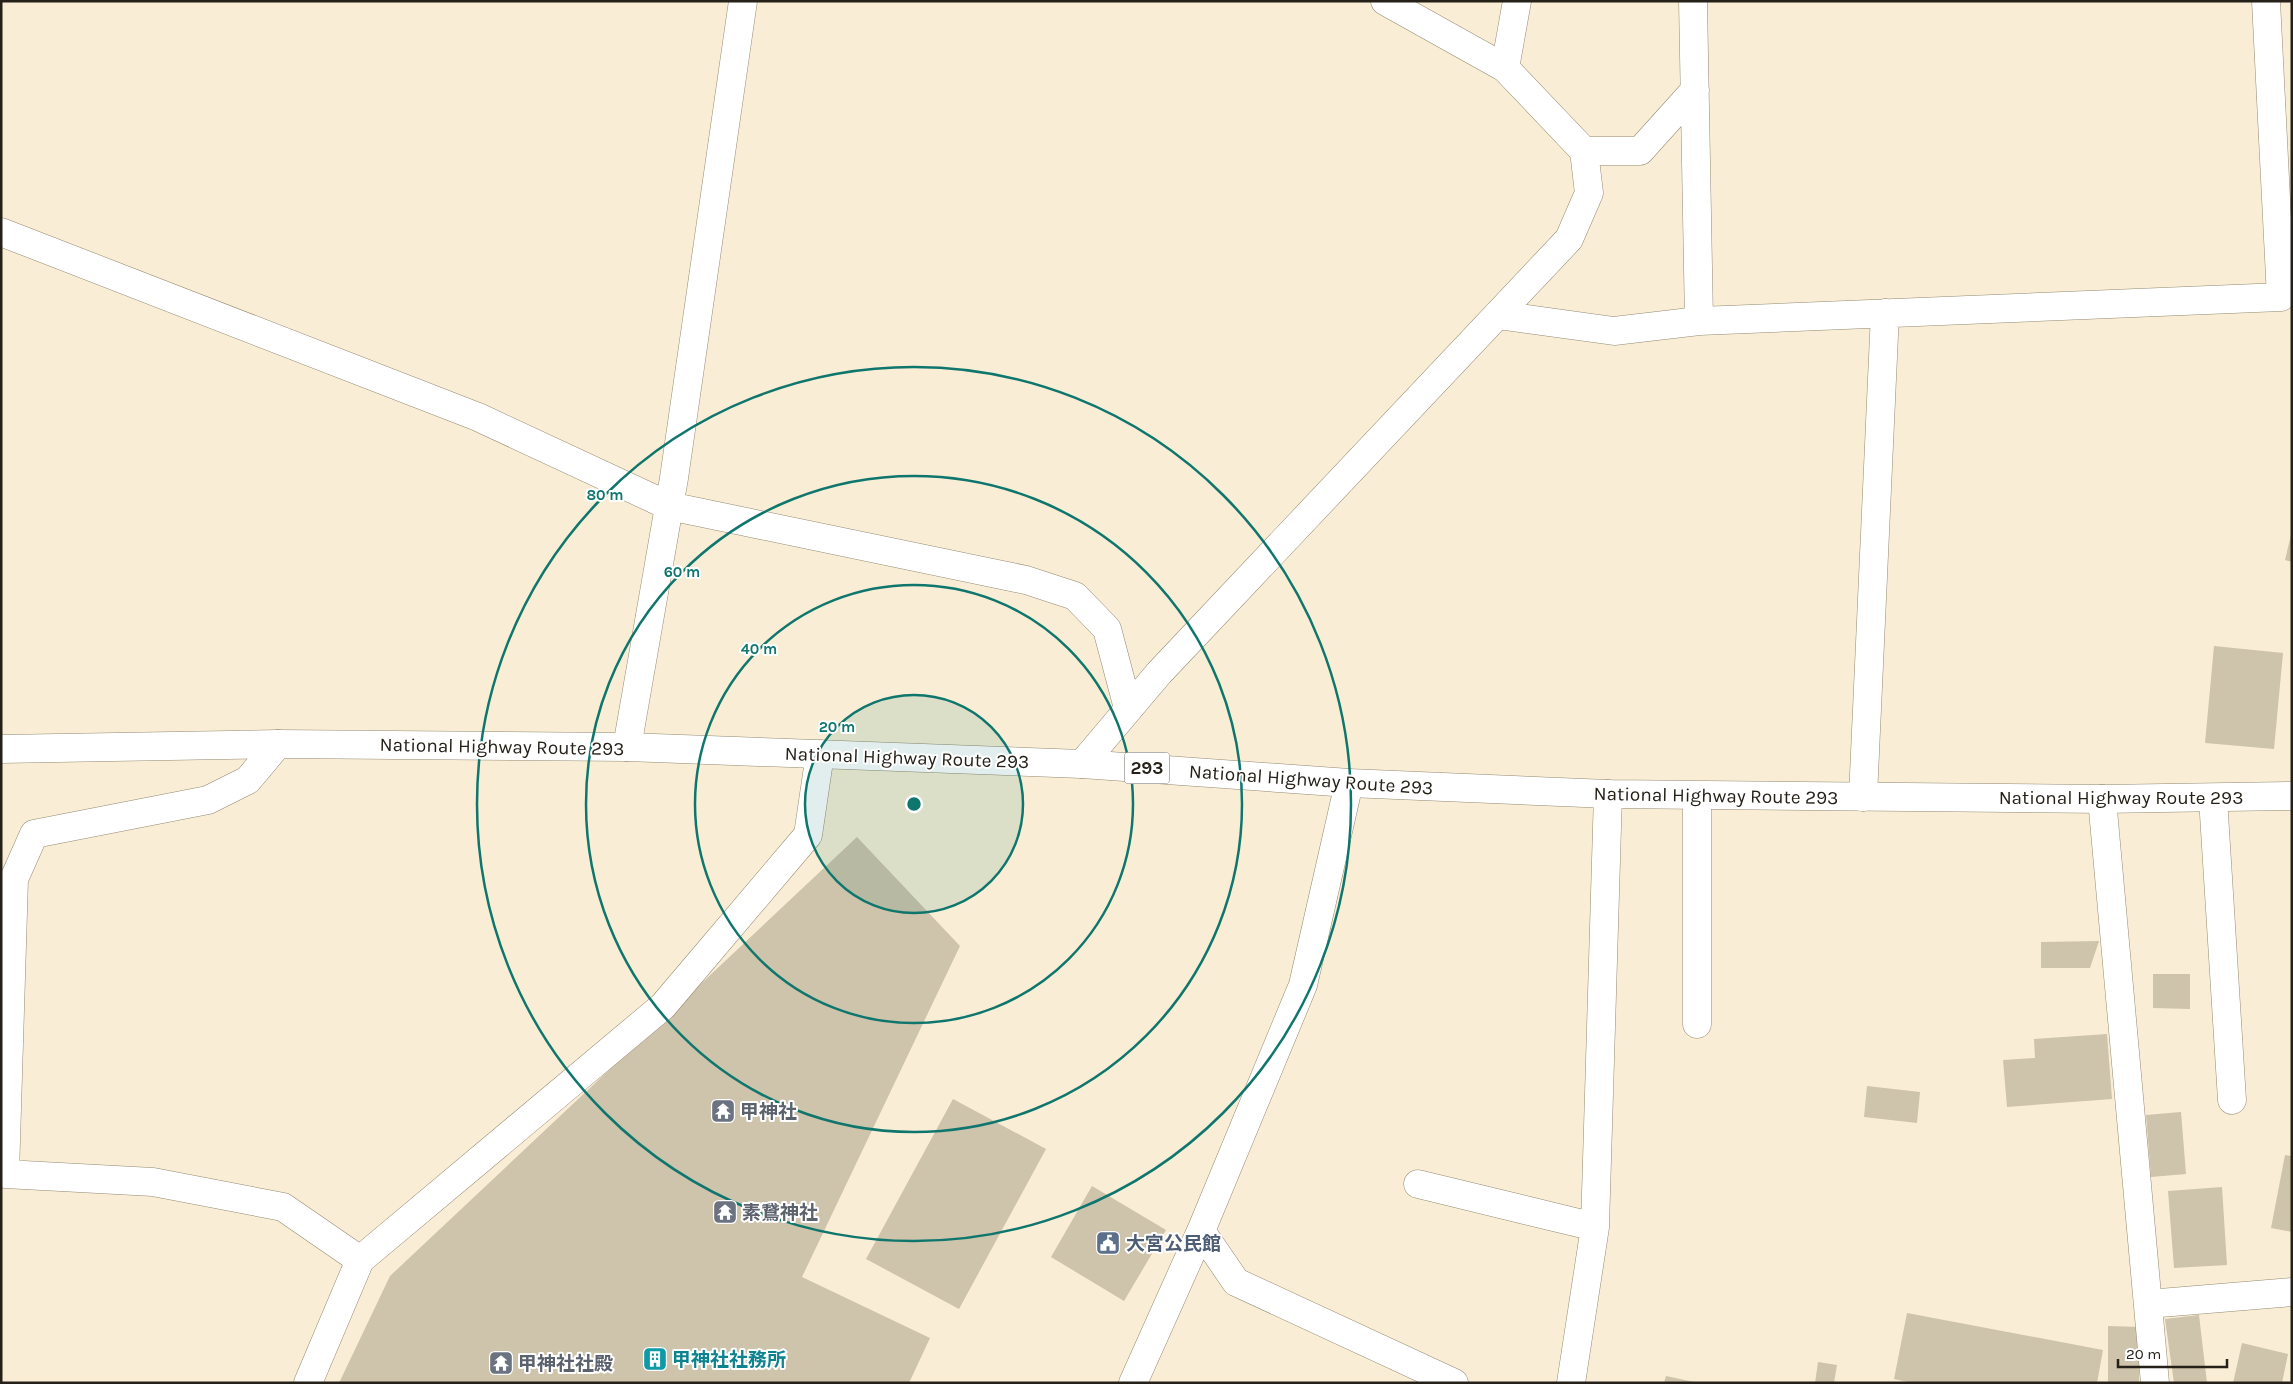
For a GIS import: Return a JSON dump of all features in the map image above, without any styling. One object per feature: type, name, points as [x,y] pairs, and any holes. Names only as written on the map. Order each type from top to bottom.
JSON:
[{"type":"main road","points":[[628,747],[669,506],[743,1]]},
{"type":"main road","points":[[1082,764],[1159,672],[1569,239],[1589,193],[1584,151],[1505,68],[1385,1]]},
{"type":"main road","points":[[1505,68],[1517,1]]},
{"type":"main road","points":[[1693,1],[1699,321]]},
{"type":"main road","points":[[1497,315],[1614,331],[1699,321],[2281,297],[2266,1]]},
{"type":"main road","points":[[1584,151],[1640,151],[1695,90]]},
{"type":"main road","points":[[1,232],[478,417],[669,506],[1026,580],[1075,596],[1107,629],[1128,708]]},
{"type":"main road","points":[[1864,797],[1885,313]]},
{"type":"main road","points":[[278,744],[248,780],[208,800],[34,834],[14,879],[3,1174],[153,1182],[283,1207],[360,1260]]},
{"type":"main road","name":"National Highway Route 293","points":[[1,749],[278,744],[628,747],[1082,764],[1349,783],[1608,794],[2102,799],[2292,796]]},
{"type":"main road","points":[[308,1383],[360,1260],[663,1006],[808,835],[820,754]]},
{"type":"main road","points":[[1132,1383],[1201,1231],[1303,985],[1349,783]]},
{"type":"main road","points":[[1571,1383],[1595,1227],[1608,794]]},
{"type":"main road","points":[[1697,1024],[1698,796]]},
{"type":"main road","points":[[2213,798],[2232,1100]]},
{"type":"main road","points":[[2102,799],[2156,1383]]},
{"type":"main road","points":[[1418,1184],[1595,1227]]},
{"type":"main road","points":[[1201,1231],[1236,1282],[1454,1383]]},
{"type":"main road","points":[[2148,1304],[2292,1292]]},
{"type":"building","points":[[2292,535],[2292,562],[2285,560]]},
{"type":"building","points":[[2214,646],[2283,653],[2274,749],[2205,743]]},
{"type":"building","name":"甲神社","points":[[857,837],[960,946],[802,1277],[930,1338],[909,1383],[339,1383],[390,1276]]},
{"type":"building","points":[[2099,941],[2090,968],[2041,968],[2041,942]]},
{"type":"building","points":[[2153,974],[2190,974],[2190,1009],[2153,1008]]},
{"type":"building","points":[[2107,1034],[2112,1099],[2007,1107],[2003,1060],[2035,1058],[2034,1039]]},
{"type":"building","points":[[1867,1086],[1920,1092],[1917,1123],[1864,1117]]},
{"type":"building","points":[[953,1099],[1046,1149],[959,1309],[866,1259]]},
{"type":"building","points":[[2181,1112],[2186,1174],[2151,1177],[2146,1115]]},
{"type":"building","points":[[2285,1155],[2292,1156],[2292,1232],[2271,1228]]},
{"type":"building","name":"大宮公民館","points":[[1092,1186],[1166,1230],[1124,1301],[1051,1257]]},
{"type":"building","points":[[2222,1187],[2227,1265],[2174,1268],[2168,1191]]},
{"type":"building","points":[[1907,1313],[2103,1350],[2097,1383],[1912,1383],[1894,1379]]},
{"type":"building","points":[[2199,1315],[2207,1383],[2174,1383],[2165,1319]]},
{"type":"building","points":[[2108,1326],[2140,1327],[2139,1383],[2108,1383]]},
{"type":"building","points":[[2242,1343],[2288,1354],[2282,1383],[2233,1383]]},
{"type":"building","points":[[1818,1362],[1837,1365],[1834,1383],[1815,1383]]},
{"type":"building","points":[[1666,1376],[1694,1382],[1694,1383],[1664,1383]]},
{"type":"place","name":"甲神社","points":[[723,1111]]},
{"type":"place","name":"素鵞神社","points":[[725,1212]]},
{"type":"place","name":"大宮公民館","points":[[1108,1243]]},
{"type":"place","name":"甲神社社務所","points":[[655,1359]]},
{"type":"place","name":"甲神社社殿","points":[[501,1363]]}]
